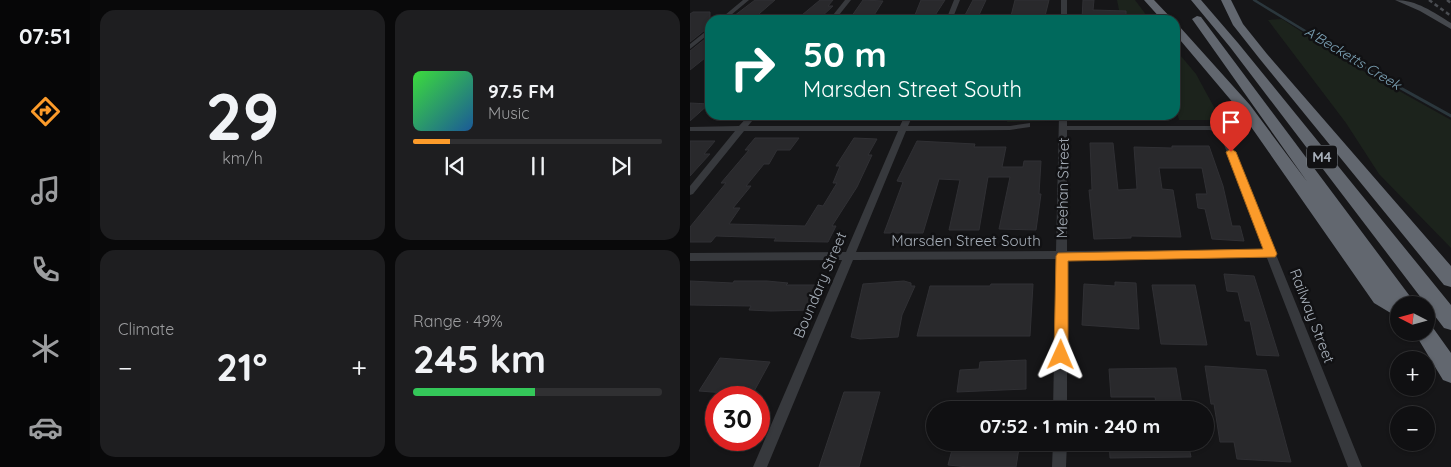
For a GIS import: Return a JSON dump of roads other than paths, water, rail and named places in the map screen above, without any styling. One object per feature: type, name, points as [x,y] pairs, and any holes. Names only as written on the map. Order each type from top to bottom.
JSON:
[{"type":"highway","points":[[1149,0],[1163,15]]},
{"type":"highway","name":"M4","points":[[1184,0],[1398,296]]},
{"type":"highway","name":"M4","points":[[1196,0],[1234,45],[1451,321]]},
{"type":"highway","name":"M4","points":[[1205,0],[1234,45]]},
{"type":"highway","points":[[1226,0],[1238,25],[1451,279]]},
{"type":"highway","points":[[1180,34],[1245,108],[1381,297],[1390,303]]},
{"type":"highway","points":[[1430,341],[1451,372]]},
{"type":"street","points":[[728,15],[746,0]]},
{"type":"street","points":[[836,15],[848,0]]},
{"type":"street","points":[[950,15],[957,0]]},
{"type":"street","points":[[1064,0],[1064,15]]},
{"type":"street","points":[[1399,0],[1428,11],[1451,28]]},
{"type":"street","points":[[690,47],[705,34]]},
{"type":"street","points":[[690,192],[749,120]]},
{"type":"street","name":"Boundary Street","points":[[760,467],[907,120]]},
{"type":"street","name":"Meehan Street","points":[[1060,401],[1063,120]]},
{"type":"street","points":[[690,129],[1010,128],[1027,125]]},
{"type":"street","name":"Railway Street","points":[[1063,128],[1211,128],[1225,135],[1355,467]]},
{"type":"street","name":"Marsden Street South","points":[[690,257],[1271,254]]},
{"type":"street","points":[[1059,467],[1060,451]]},
{"type":"waterway","name":"A'Becketts Creek","points":[[1254,0],[1381,77]]},
{"type":"waterway","name":"A'Becketts Creek","points":[[1379,76],[1451,116]]},
{"type":"railway","points":[[1429,0],[1451,16]]},
{"type":"railway","points":[[1447,0],[1451,3]]}]
